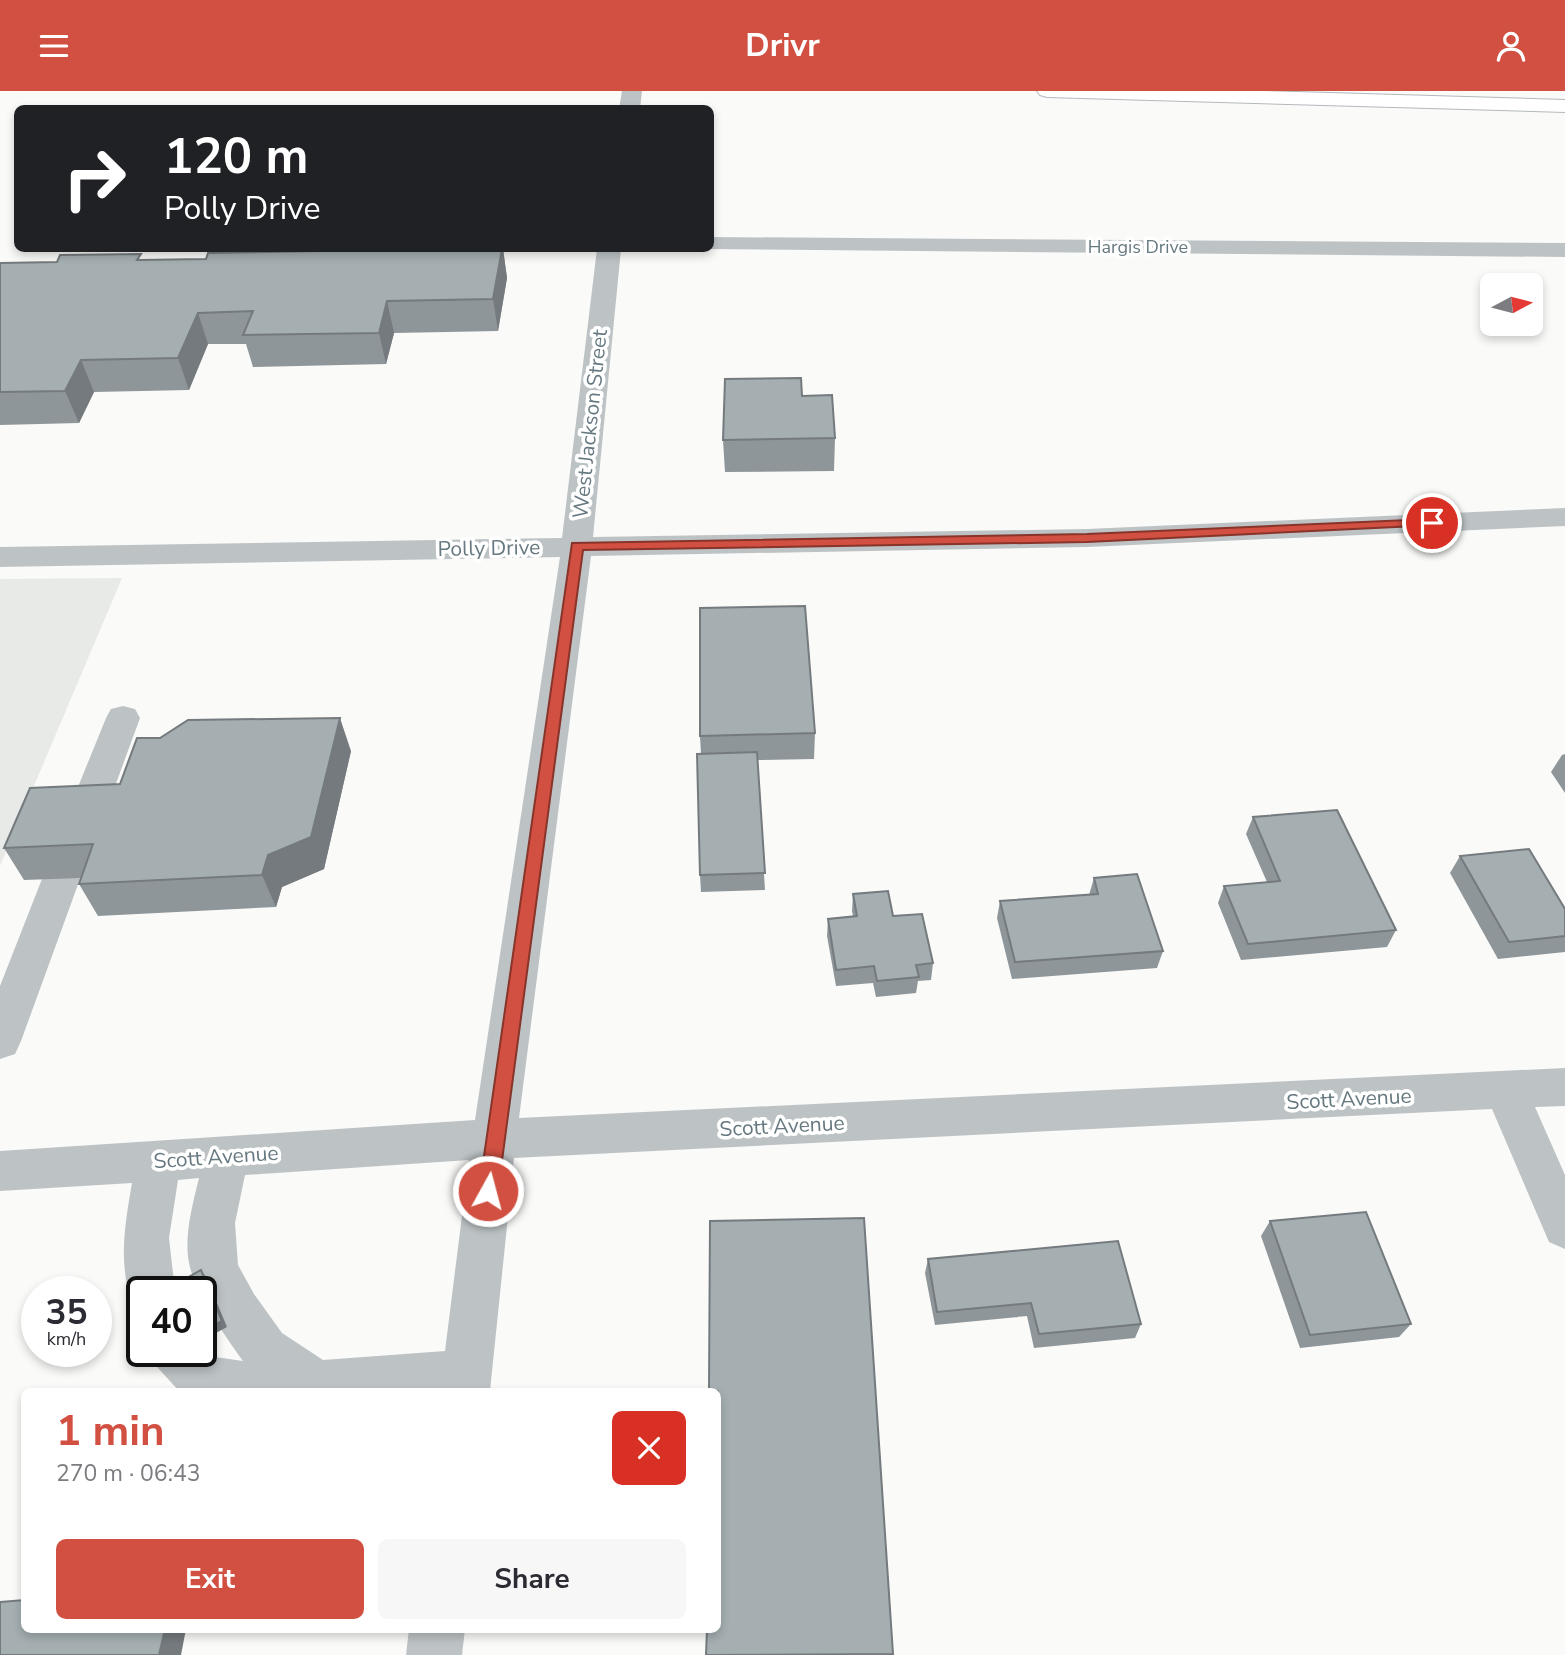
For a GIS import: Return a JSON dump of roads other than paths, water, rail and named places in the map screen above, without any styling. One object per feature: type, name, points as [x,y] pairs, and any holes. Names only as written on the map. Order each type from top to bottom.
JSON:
[{"type":"main road","points":[[1047,91],[1411,96],[1565,106]]},
{"type":"street","name":"Hargis Drive","points":[[714,244],[1565,250]]},
{"type":"street","name":"West Jackson Street","points":[[466,1383],[494,1139],[577,546],[609,252]]},
{"type":"street","name":"Polly Drive","points":[[0,557],[1087,538],[1565,517]]},
{"type":"street","points":[[84,819],[123,717]]},
{"type":"street","points":[[0,1041],[61,879]]},
{"type":"street","name":"Scott Avenue","points":[[0,1171],[494,1139],[1565,1087]]},
{"type":"street","points":[[1506,1091],[1565,1227]]},
{"type":"street","points":[[226,1156],[212,1223],[214,1269],[237,1311],[265,1350],[317,1385]]},
{"type":"street","points":[[150,1276],[146,1238],[159,1160]]},
{"type":"street","points":[[190,1367],[203,1380],[241,1385],[466,1383]]},
{"type":"street","points":[[434,1655],[437,1633]]}]
